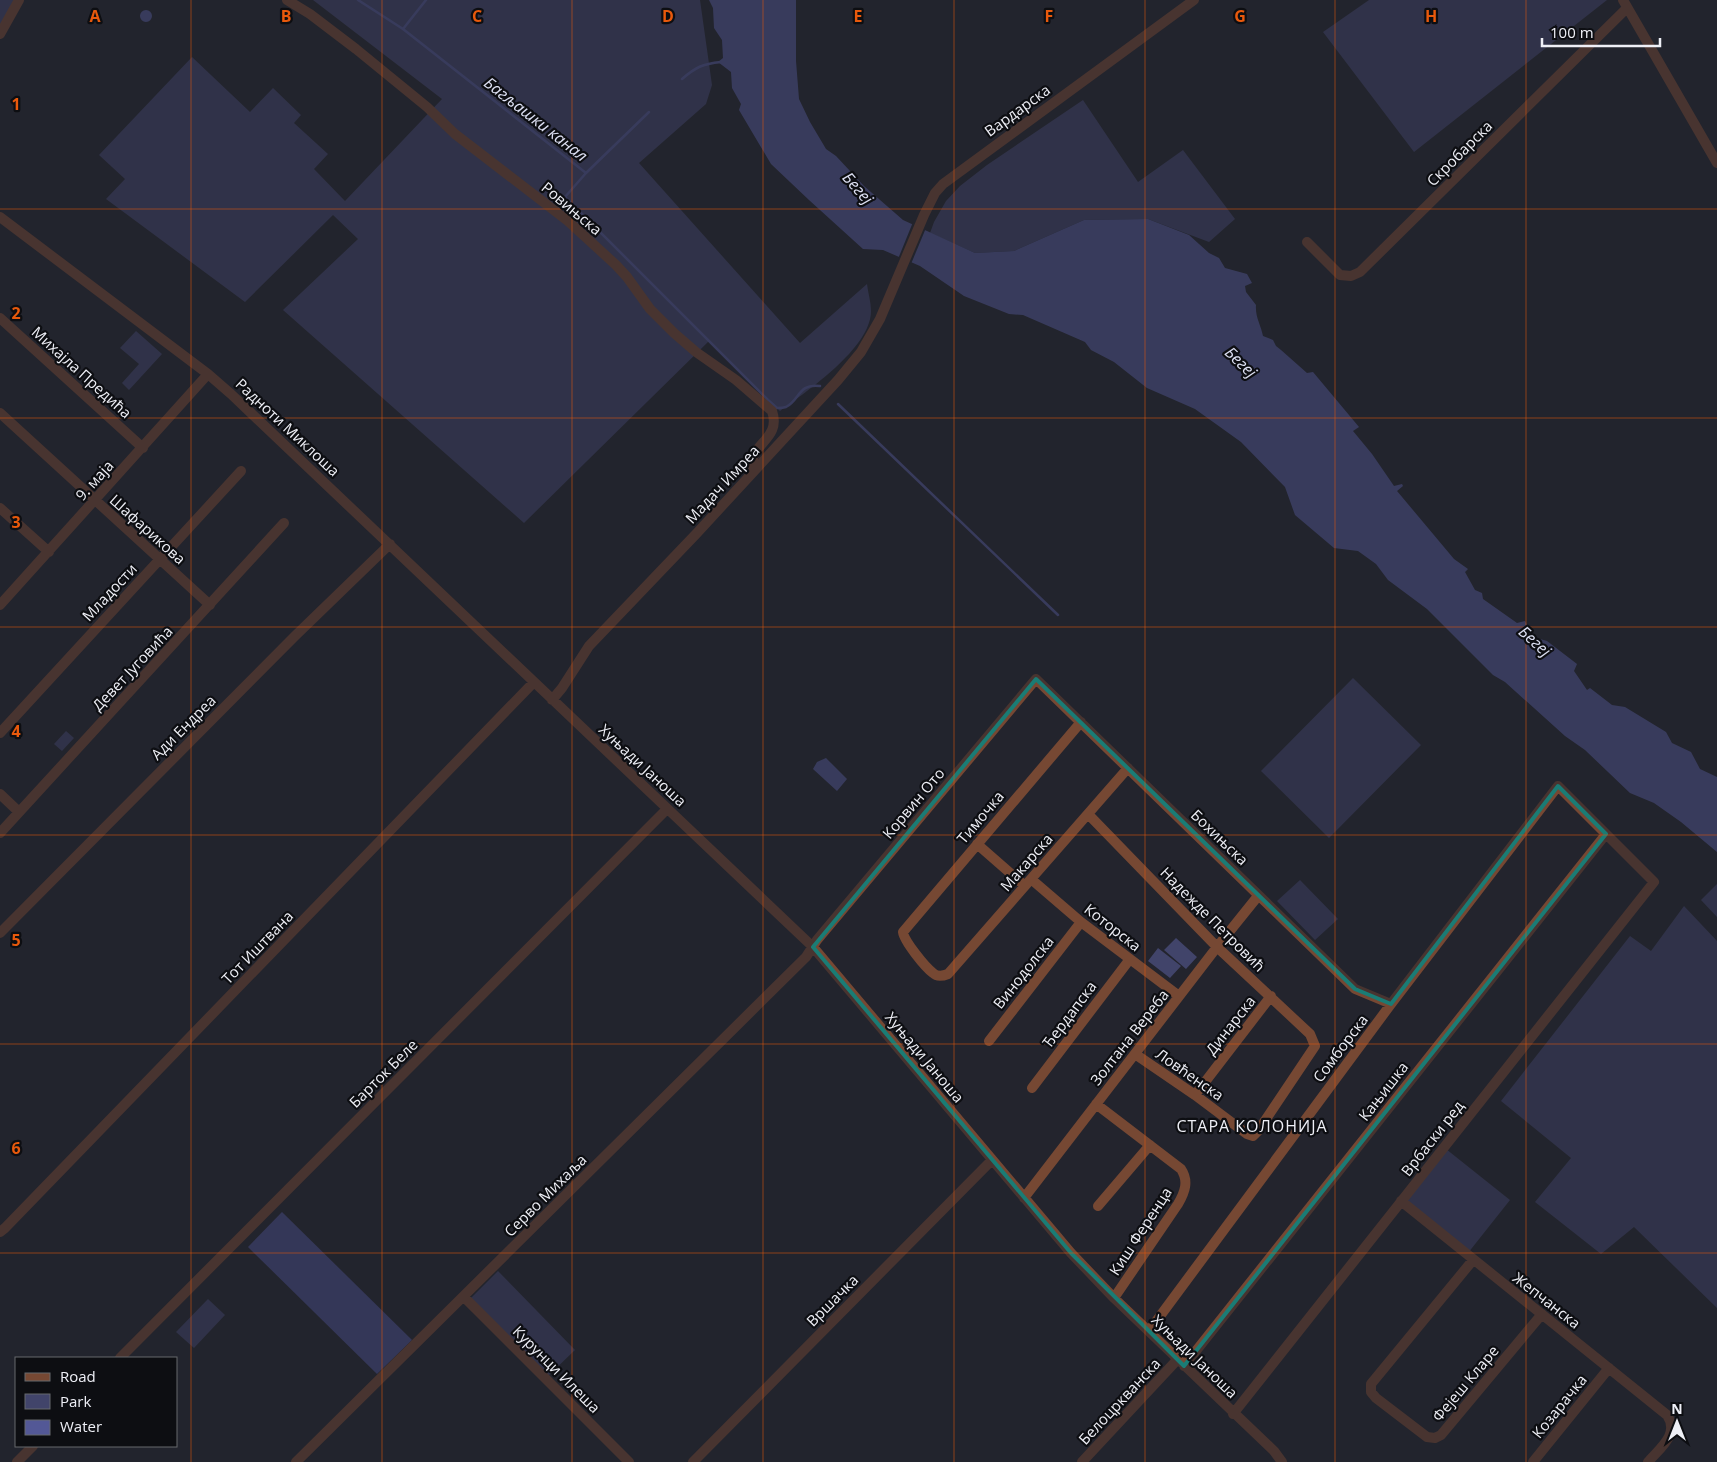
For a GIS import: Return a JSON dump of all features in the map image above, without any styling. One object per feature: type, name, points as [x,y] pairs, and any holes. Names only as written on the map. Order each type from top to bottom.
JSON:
[{"type":"street","points":[[0,34],[18,0]]},
{"type":"street","name":"Ровињска","points":[[287,0],[310,14],[356,49],[427,107],[455,134],[568,221],[621,271],[650,309],[674,333],[696,352],[736,380],[772,411],[774,425],[772,434],[754,455],[752,462],[753,467],[756,469]]},
{"type":"street","name":"Вардарска","points":[[897,278],[935,193],[953,176],[1194,0]]},
{"type":"street","points":[[1625,4],[1717,163]]},
{"type":"street","name":"Скробарска","points":[[1307,242],[1340,275],[1351,276],[1360,272],[1625,4]]},
{"type":"street","name":"Радноти Миклоша","points":[[0,217],[208,374],[534,682]]},
{"type":"street","name":"Мадач Имреа","points":[[552,700],[560,691],[589,646],[697,533],[838,380],[861,352],[876,326],[897,278]]},
{"type":"street","name":"Михајла Предића","points":[[0,318],[143,448]]},
{"type":"street","name":"9. маја","points":[[0,606],[208,374]]},
{"type":"street","name":"Шафарикова","points":[[0,414],[210,606]]},
{"type":"street","name":"Младости","points":[[0,732],[241,471]]},
{"type":"street","points":[[0,508],[49,552]]},
{"type":"street","name":"Девет Југовића","points":[[0,833],[210,606],[284,523]]},
{"type":"street","name":"Ади Ендреа","points":[[0,933],[295,636],[390,544]]},
{"type":"street","name":"Бохињска","points":[[1036,678],[1355,989],[1391,1004]]},
{"type":"street","name":"Корвин Ото","points":[[813,947],[1036,678]]},
{"type":"street","name":"Хуњади Јаноша","points":[[534,682],[813,947],[1071,1253],[1114,1298],[1233,1414],[1274,1451],[1282,1462]]},
{"type":"street","name":"Тот Иштвана","points":[[0,1232],[534,682]]},
{"type":"street","name":"Тимочка","points":[[945,975],[932,973],[906,941],[903,932],[1081,722]]},
{"type":"street","name":"Макарска","points":[[945,975],[948,974],[1128,768]]},
{"type":"street","name":"Сомборска","points":[[1149,1331],[1391,1004],[1558,786],[1606,834]]},
{"type":"street","points":[[0,794],[20,812]]},
{"type":"street","name":"Барток Беле","points":[[121,1357],[667,808]]},
{"type":"street","name":"Надежде Петровић","points":[[1088,814],[1217,947],[1310,1034],[1315,1046],[1253,1136]]},
{"type":"street","name":"Врбаски ред","points":[[1233,1414],[1654,882],[1606,834]]},
{"type":"street","name":"Кањишка","points":[[1181,1363],[1606,834]]},
{"type":"street","name":"Которска","points":[[977,844],[1179,996]]},
{"type":"street","name":"Золтана Вереба","points":[[1024,1198],[1258,896]]},
{"type":"street","name":"Винодолска","points":[[989,1041],[1081,922]]},
{"type":"street","name":"Серво Михаља","points":[[296,1462],[806,957],[813,947]]},
{"type":"street","name":"Ђердапска","points":[[1032,1088],[1130,960]]},
{"type":"street","name":"Динарска","points":[[1195,1095],[1271,996]]},
{"type":"street","name":"Ловћенска","points":[[1135,1054],[1195,1095],[1247,1134],[1253,1136]]},
{"type":"street","points":[[1096,1104],[1150,1145],[1098,1206]]},
{"type":"street","name":"Киш Ференца","points":[[1114,1298],[1178,1204],[1186,1186],[1186,1177],[1181,1169],[1150,1145]]},
{"type":"street","name":"Вршачка","points":[[693,1462],[992,1160]]},
{"type":"street","name":"Жепчанска","points":[[1401,1201],[1667,1415],[1671,1424],[1671,1434],[1648,1462]]},
{"type":"street","name":"Фејеш Кларе","points":[[1473,1260],[1371,1384],[1371,1392],[1376,1398],[1426,1437],[1438,1437],[1542,1314]]},
{"type":"street","name":"Курунци Илеша","points":[[464,1297],[629,1462]]},
{"type":"street","name":"Белоцркванска","points":[[1082,1462],[1181,1363]]},
{"type":"street","name":"Козарачка","points":[[1533,1462],[1610,1368]]},
{"type":"street","points":[[17,1462],[32,1447]]},
{"type":"highlighted area","points":[[1036,679],[1355,989],[1391,1004],[1558,786],[1606,834],[1184,1366],[1071,1253],[813,947]]},
{"type":"green space","points":[[0,0],[14,0],[0,27]]},
{"type":"green space","points":[[313,0],[700,0],[712,85],[706,104],[639,163],[800,343],[867,284],[871,311],[868,325],[861,339],[836,367],[780,411],[709,341],[524,523],[283,310],[358,239],[333,215],[245,302],[106,199],[125,179],[99,155],[192,57],[250,112],[273,88],[301,115],[294,123],[328,154],[314,169],[345,201],[442,99]]},
{"type":"green space","points":[[1369,0],[1607,0],[1414,152],[1323,32]]},
{"type":"green space","points":[[1083,100],[1138,182],[1183,150],[1235,219],[1209,242],[1148,219],[1084,220],[1014,251],[975,253],[930,233],[946,201],[960,186],[987,165]]},
{"type":"green space","points":[[136,331],[162,354],[129,390],[122,383],[139,364],[120,348]]},
{"type":"green space","points":[[1353,678],[1421,745],[1329,838],[1261,771]]},
{"type":"green space","points":[[66,731],[74,738],[62,751],[54,744]]},
{"type":"green space","points":[[1300,880],[1338,919],[1315,940],[1277,901]]},
{"type":"green space","points":[[1717,884],[1717,917],[1701,900]]},
{"type":"green space","points":[[1684,906],[1717,941],[1717,1308],[1634,1227],[1601,1254],[1535,1202],[1571,1158],[1501,1101],[1630,936],[1651,951]]},
{"type":"green space","points":[[1176,938],[1197,957],[1186,969],[1164,950]]},
{"type":"green space","points":[[1158,948],[1181,966],[1170,978],[1148,961]]},
{"type":"green space","points":[[1446,1149],[1510,1200],[1468,1253],[1404,1202]]},
{"type":"green space","points":[[498,1271],[575,1350],[547,1377],[470,1299]]},
{"type":"green space","points":[[208,1299],[225,1315],[194,1348],[176,1332]]},
{"type":"shaded area","points":[[282,1212],[412,1340],[377,1374],[248,1247]]},
{"type":"water","name":"Бегеј","points":[[709,0],[796,0],[796,61],[799,99],[810,122],[826,149],[836,156],[864,186],[903,220],[975,253],[1014,251],[1084,220],[1148,219],[1189,235],[1209,253],[1219,258],[1225,268],[1247,274],[1252,283],[1245,286],[1246,292],[1256,305],[1257,317],[1263,336],[1273,340],[1276,346],[1307,373],[1313,372],[1359,427],[1353,431],[1394,486],[1402,484],[1403,486],[1397,491],[1454,559],[1468,569],[1465,572],[1475,590],[1482,593],[1483,599],[1517,623],[1525,621],[1533,637],[1547,641],[1577,664],[1574,671],[1587,690],[1590,688],[1612,705],[1625,707],[1666,732],[1672,743],[1691,752],[1700,769],[1717,777],[1717,852],[1681,822],[1654,803],[1630,793],[1585,750],[1565,736],[1505,682],[1493,675],[1427,609],[1388,580],[1376,564],[1358,551],[1334,548],[1295,515],[1285,487],[1241,442],[1195,409],[1147,388],[1114,362],[1091,350],[1085,342],[1023,315],[1009,314],[964,296],[920,266],[883,250],[863,249],[771,164],[739,110],[741,104],[732,88],[731,72],[718,62],[723,58],[722,40],[714,28],[713,8]]},
{"type":"water","points":[[144,10],[148,10],[152,16],[148,22],[144,22],[140,18],[140,14]]},
{"type":"water","points":[[826,758],[847,779],[837,791],[813,769],[817,762]]},
{"type":"pier","points":[[913,222],[926,228],[911,264],[898,259]]},
{"type":"waterway","name":"Багљашки канал","points":[[358,0],[403,29],[586,173],[649,112]]},
{"type":"waterway","name":"Багљашки канал","points":[[403,29],[426,0]]},
{"type":"waterway","points":[[682,79],[700,67],[721,62]]},
{"type":"waterway","points":[[586,173],[565,197],[768,400],[777,408],[785,407],[791,404],[803,389],[820,386]]},
{"type":"waterway","points":[[838,404],[1058,615]]},
{"type":"district","name":"СТАРА КОЛОНИЈА","points":[[1252,1126]]}]
